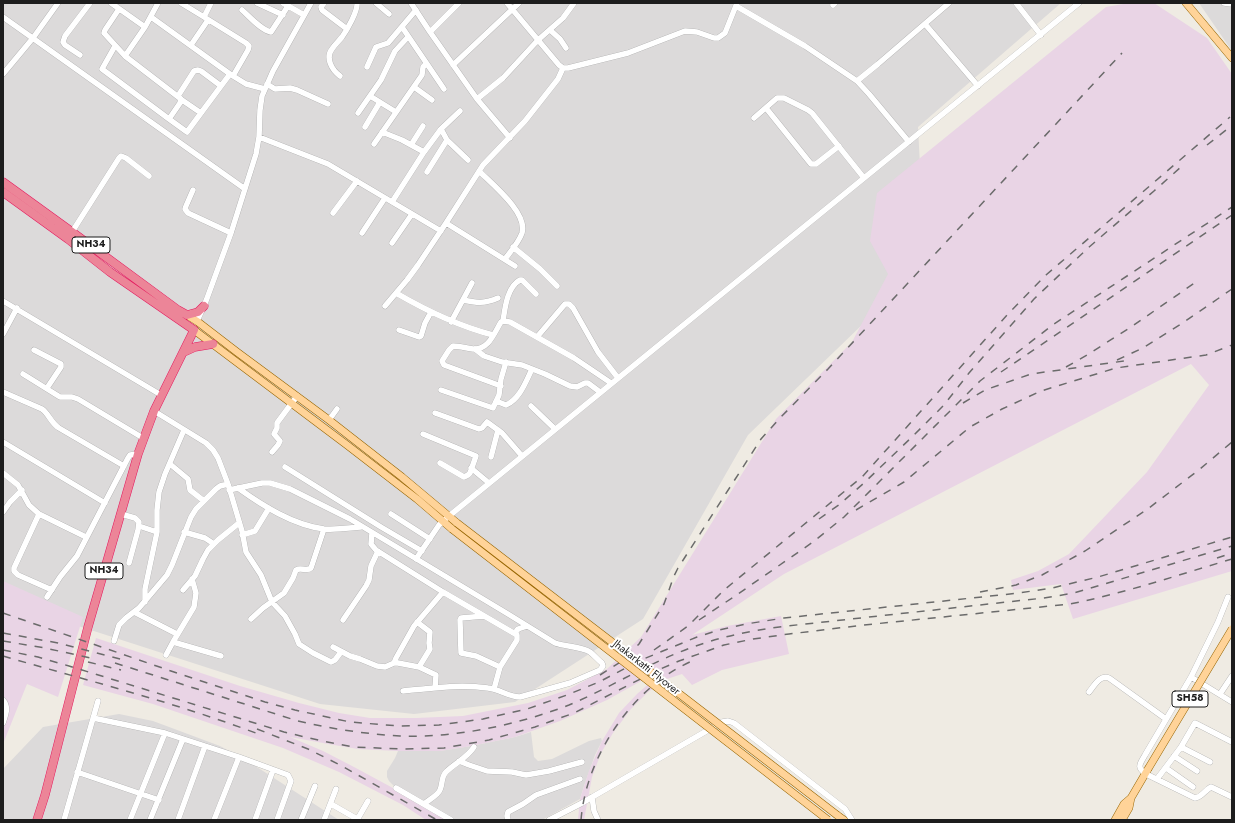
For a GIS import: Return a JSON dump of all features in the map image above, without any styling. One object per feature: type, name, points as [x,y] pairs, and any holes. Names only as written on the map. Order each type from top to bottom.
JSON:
[{"type":"highway","name":"NH34","points":[[3,182],[7,195],[110,272],[194,330],[161,395],[143,438],[109,550],[45,795],[37,820]]},
{"type":"highway","name":"NH34","points":[[7,195],[72,232],[178,310],[187,315]]},
{"type":"highway","points":[[80,249],[86,242]]},
{"type":"highway","points":[[92,258],[98,250]]},
{"type":"highway","points":[[187,315],[198,312],[204,306]]},
{"type":"highway","points":[[184,352],[195,347],[213,344]]},
{"type":"main road","points":[[1186,3],[1232,58]]},
{"type":"main road","name":"Jhakarkatti Flyover","points":[[187,315],[329,420],[402,477],[457,523],[844,820]]},
{"type":"main road","name":"Jhakarkatti Flyover","points":[[194,330],[417,499],[443,522],[828,820]]},
{"type":"main road","name":"SH58","points":[[1115,820],[1124,804],[1131,798],[1232,629]]},
{"type":"main road","name":"SH58","points":[[1122,820],[1129,808],[1131,798]]},
{"type":"street","points":[[3,74],[33,38],[58,3]]},
{"type":"street","points":[[80,55],[65,45],[63,40],[64,36],[90,3]]},
{"type":"street","points":[[111,3],[145,27]]},
{"type":"street","points":[[125,56],[145,27],[158,3]]},
{"type":"street","points":[[115,46],[102,69],[187,132],[221,86],[232,75],[249,46],[182,3]]},
{"type":"street","points":[[191,45],[206,19],[211,3]]},
{"type":"street","points":[[257,3],[282,15]]},
{"type":"street","points":[[197,321],[231,233],[256,154],[259,137],[262,96],[273,71],[311,3]]},
{"type":"street","points":[[324,3],[321,7],[322,10],[347,29]]},
{"type":"street","points":[[340,76],[332,68],[330,55],[332,48],[347,29],[357,8],[357,3]]},
{"type":"street","points":[[376,3],[389,14]]},
{"type":"street","points":[[411,3],[477,99],[510,138]]},
{"type":"street","points":[[430,32],[459,3]]},
{"type":"street","points":[[507,3],[563,68],[628,53],[685,31],[697,32],[718,38],[725,32],[737,4],[805,46],[856,81],[869,94],[909,142]]},
{"type":"street","points":[[453,65],[519,3]]},
{"type":"street","points":[[477,99],[504,78],[538,40],[563,18],[574,3]]},
{"type":"street","points":[[856,81],[949,3]]},
{"type":"street","points":[[1016,3],[1041,35]]},
{"type":"street","points":[[416,560],[430,539],[449,516],[1079,3]]},
{"type":"street","points":[[1224,3],[1232,4]]},
{"type":"street","points":[[242,10],[260,26],[270,32],[273,31],[286,4],[304,15]]},
{"type":"street","points":[[119,9],[104,32],[106,35],[125,56],[201,113]]},
{"type":"street","points":[[367,67],[376,47],[388,43],[416,10]]},
{"type":"street","points":[[151,16],[246,84],[278,89],[290,88],[328,104]]},
{"type":"street","points":[[3,17],[245,189]]},
{"type":"street","points":[[924,24],[978,86]]},
{"type":"street","points":[[402,27],[444,89]]},
{"type":"street","points":[[550,30],[560,39],[566,48]]},
{"type":"street","points":[[358,113],[381,80],[394,51],[408,37]]},
{"type":"street","points":[[374,144],[414,87],[422,74],[423,67],[426,64]]},
{"type":"street","points":[[385,306],[410,277],[446,224],[479,171],[525,121],[558,79],[563,68]]},
{"type":"street","points":[[169,119],[194,71],[200,71],[221,86]]},
{"type":"street","points":[[414,87],[432,100]]},
{"type":"street","points":[[370,96],[396,112]]},
{"type":"street","points":[[754,118],[777,98],[784,98],[808,110],[864,178]]},
{"type":"street","points":[[365,127],[380,102]]},
{"type":"street","points":[[766,108],[810,164],[816,164],[839,146]]},
{"type":"street","points":[[392,202],[424,152],[441,129],[460,111]]},
{"type":"street","points":[[412,145],[423,126]]},
{"type":"street","points":[[441,129],[447,140],[468,160]]},
{"type":"street","points":[[382,132],[402,140],[424,152]]},
{"type":"street","points":[[259,137],[318,160],[357,180],[441,231]]},
{"type":"street","points":[[427,172],[447,140]]},
{"type":"street","points":[[72,232],[121,156],[126,158],[149,176]]},
{"type":"street","points":[[479,171],[512,204],[519,215],[522,231],[506,259]]},
{"type":"street","points":[[333,213],[357,180]]},
{"type":"street","points":[[193,190],[186,206],[186,211],[231,233]]},
{"type":"street","points":[[362,233],[386,198]]},
{"type":"street","points":[[392,243],[412,214]]},
{"type":"street","points":[[446,224],[506,259],[514,266]]},
{"type":"street","points":[[513,248],[540,269],[557,286]]},
{"type":"street","points":[[501,386],[444,365],[442,361],[453,346],[475,349],[488,344],[503,321],[510,293],[518,280],[525,282],[536,294]]},
{"type":"street","points":[[451,322],[472,283]]},
{"type":"street","points":[[396,293],[451,322],[493,335]]},
{"type":"street","points":[[463,300],[480,303],[489,302],[498,298]]},
{"type":"street","points":[[3,301],[161,395]]},
{"type":"street","points":[[537,337],[566,304],[569,304],[573,308],[600,356],[618,378]]},
{"type":"street","points":[[3,334],[17,308]]},
{"type":"street","points":[[399,330],[421,336],[431,312]]},
{"type":"street","points":[[503,321],[510,322],[574,358],[611,383]]},
{"type":"street","points":[[475,349],[484,356],[518,364],[570,386],[576,387],[588,383],[600,392]]},
{"type":"street","points":[[34,350],[61,364],[47,388]]},
{"type":"street","points":[[441,390],[493,408],[500,391],[506,362]]},
{"type":"street","points":[[496,401],[506,405],[509,403],[521,391],[532,369]]},
{"type":"street","points":[[23,374],[60,397],[72,396],[78,399],[143,438]]},
{"type":"street","points":[[3,392],[42,409],[58,428],[124,466]]},
{"type":"street","points":[[272,452],[280,441],[274,434],[276,423],[297,396]]},
{"type":"street","points":[[531,406],[555,429]]},
{"type":"street","points":[[329,420],[337,409]]},
{"type":"street","points":[[154,411],[206,443],[218,458],[239,523],[246,552],[260,575],[272,602],[285,616],[299,644],[331,662],[335,660],[341,652]]},
{"type":"street","points":[[435,413],[478,429],[482,428],[487,422],[509,440],[522,456]]},
{"type":"street","points":[[144,602],[146,584],[157,532],[159,492],[184,430]]},
{"type":"street","points":[[491,457],[498,430]]},
{"type":"street","points":[[423,434],[476,456],[468,475],[464,477],[440,463]]},
{"type":"street","points":[[3,442],[105,503]]},
{"type":"street","points":[[47,597],[62,573],[77,556],[130,456],[138,454]]},
{"type":"street","points":[[170,464],[188,479],[190,490],[204,501]]},
{"type":"street","points":[[286,467],[422,551]]},
{"type":"street","points":[[471,468],[489,483]]},
{"type":"street","points":[[3,473],[14,481],[22,490],[30,505],[39,514],[86,538]]},
{"type":"street","points":[[114,642],[119,625],[144,602],[167,575],[193,513],[204,501],[220,486],[238,488],[262,483],[270,483],[290,489],[350,519],[555,643],[562,646],[582,649],[590,653],[602,663],[602,668],[570,683],[520,697],[512,696],[494,689],[457,686],[403,691]]},
{"type":"street","points":[[238,488],[269,508],[299,522],[324,529],[361,527]]},
{"type":"street","points":[[3,512],[22,490]]},
{"type":"street","points":[[242,535],[255,531],[269,508]]},
{"type":"street","points":[[39,514],[14,568],[14,571],[18,575],[52,590]]},
{"type":"street","points":[[121,514],[135,518],[139,526],[129,563]]},
{"type":"street","points":[[391,514],[430,539]]},
{"type":"street","points":[[183,590],[195,576],[205,554],[214,544],[239,523]]},
{"type":"street","points":[[139,526],[157,532]]},
{"type":"street","points":[[251,620],[263,608],[286,590],[296,570],[307,570],[311,568],[324,529]]},
{"type":"street","points":[[184,532],[201,537],[214,544]]},
{"type":"street","points":[[372,533],[371,544],[378,551],[443,592],[516,635],[517,640],[500,667],[494,689]]},
{"type":"street","points":[[343,620],[366,586],[369,580],[371,566],[378,551]]},
{"type":"street","points":[[166,655],[177,634],[191,613],[195,602],[196,593],[192,579]]},
{"type":"street","points":[[394,663],[417,622],[443,592]]},
{"type":"street","points":[[1228,597],[1218,622],[1190,677],[1139,768],[1147,771],[1157,780],[1195,798],[1211,787],[1232,797]]},
{"type":"street","points":[[134,612],[177,634]]},
{"type":"street","points":[[485,616],[461,618],[461,653],[476,656],[500,667]]},
{"type":"street","points":[[417,622],[431,634],[429,643],[430,649],[419,667]]},
{"type":"street","points":[[514,633],[518,629],[527,626]]},
{"type":"street","points":[[173,642],[221,656]]},
{"type":"street","points":[[333,647],[350,656],[360,658],[380,667],[385,667],[394,663],[419,667],[434,674],[436,677],[435,688]]},
{"type":"street","points":[[1088,692],[1102,677],[1105,676],[1166,719]]},
{"type":"street","points":[[1220,694],[1232,676]]},
{"type":"street","points":[[1190,677],[1232,702]]},
{"type":"street","points":[[3,700],[6,703],[7,710],[3,723]]},
{"type":"street","points":[[64,820],[98,700]]},
{"type":"street","points":[[93,718],[165,733],[239,756],[273,770],[288,774],[291,781],[276,820]]},
{"type":"street","points":[[548,820],[582,803],[722,722],[728,721],[734,723],[845,809],[852,820]]},
{"type":"street","points":[[1157,780],[1181,747],[1195,723],[1232,742]]},
{"type":"street","points":[[130,820],[165,733]]},
{"type":"street","points":[[150,820],[183,739]]},
{"type":"street","points":[[178,820],[205,746]]},
{"type":"street","points":[[1181,747],[1210,762]]},
{"type":"street","points":[[424,804],[440,791],[443,776],[459,761],[469,755],[474,748]]},
{"type":"street","points":[[214,820],[239,756]]},
{"type":"street","points":[[1174,756],[1198,771]]},
{"type":"street","points":[[459,761],[487,771],[512,772],[526,775],[549,771],[582,762]]},
{"type":"street","points":[[1166,768],[1193,787]]},
{"type":"street","points":[[256,820],[273,770]]},
{"type":"street","points":[[77,772],[159,800]]},
{"type":"street","points":[[508,820],[508,812],[520,806],[532,797],[580,779]]},
{"type":"street","points":[[301,820],[315,786]]},
{"type":"street","points":[[396,788],[451,820]]},
{"type":"street","points":[[324,820],[336,789]]},
{"type":"street","points":[[592,797],[594,811],[598,820]]},
{"type":"street","points":[[331,804],[358,820],[368,801]]},
{"type":"shaded area","points":[[3,3],[1061,3],[918,127],[925,264],[748,435],[643,619],[515,702],[414,714],[320,704],[69,623],[3,594]]},
{"type":"shaded area","points":[[1129,3],[1154,3],[1207,38],[1232,74],[1232,571],[1073,619],[1061,584],[1013,590],[1011,580],[1038,571],[1069,554],[1147,472],[1209,385],[1191,364],[784,574],[692,635],[727,626],[781,616],[789,654],[722,670],[692,685],[682,674],[667,679],[648,692],[631,709],[613,733],[601,753],[592,777],[584,820],[578,820],[580,799],[589,771],[602,741],[619,713],[637,694],[661,673],[661,670],[607,700],[560,721],[515,737],[471,746],[440,751],[398,751],[358,749],[290,737],[323,751],[354,767],[417,801],[446,820],[426,820],[403,805],[339,772],[283,748],[153,704],[83,685],[96,638],[240,686],[339,713],[370,718],[463,716],[528,703],[567,690],[607,669],[641,637],[776,419],[852,342],[888,274],[870,241],[877,193],[1106,7]]},
{"type":"shaded area","points":[[1199,3],[1232,3],[1232,51]]},
{"type":"shaded area","points":[[3,581],[83,617],[58,697],[27,684],[3,744]]},
{"type":"shaded area","points":[[119,714],[153,721],[220,746],[246,760],[339,820],[3,820],[3,769],[43,727]]},
{"type":"shaded area","points":[[531,732],[534,757],[538,761],[552,759],[589,741],[601,738],[602,741],[595,755],[580,799],[542,820],[453,820],[394,786],[387,777],[387,771],[398,751],[440,751],[515,737]]},
{"type":"railway","points":[[600,675],[622,661],[639,644],[664,604],[678,568],[761,439],[1122,53]]},
{"type":"railway","points":[[654,650],[688,626],[724,590],[862,477],[1008,314],[1046,275],[1230,117]]},
{"type":"railway","points":[[1207,145],[1230,127]]},
{"type":"railway","points":[[819,519],[840,504],[864,483],[944,405],[969,373],[1034,299],[1088,248],[1182,166]]},
{"type":"railway","points":[[699,620],[813,542],[844,517],[980,381],[1054,324],[1232,207]]},
{"type":"railway","points":[[1001,372],[1232,215]]},
{"type":"railway","points":[[1066,367],[1131,327],[1196,282]]},
{"type":"railway","points":[[1117,360],[1143,348],[1232,289]]},
{"type":"railway","points":[[856,510],[904,482],[970,427],[1002,409],[1041,391],[1116,368],[1206,355],[1232,345]]},
{"type":"railway","points":[[963,403],[985,390],[1031,374],[1124,361]]},
{"type":"railway","points":[[980,592],[1016,585],[1042,575],[1085,551],[1149,508],[1200,469],[1232,442]]},
{"type":"railway","points":[[3,613],[171,671],[265,702],[295,710],[350,722],[399,726],[439,725],[483,719],[527,709],[599,682],[641,660],[697,637],[719,630],[784,618],[1019,593],[1052,588],[1098,577],[1232,537]]},
{"type":"railway","points":[[115,663],[311,724],[349,731],[387,735],[443,735],[486,729],[529,719],[569,705],[648,666],[689,648],[730,636],[787,626],[1044,598],[1074,593],[1232,546]]},
{"type":"railway","points":[[1217,558],[1232,553]]},
{"type":"railway","points":[[3,650],[38,657],[284,732],[322,741],[354,747],[401,749],[444,748],[489,740],[535,727],[574,713],[658,670],[724,645],[753,639],[864,625],[1070,604],[1131,589],[1232,559]]},
{"type":"railway","points":[[3,633],[58,643],[124,660]]},
{"type":"railway","points":[[3,641],[95,659]]},
{"type":"railway","points":[[3,656],[165,703],[229,723],[261,735]]},
{"type":"railway","points":[[581,820],[585,795],[593,771],[604,747],[618,724],[634,703],[653,685],[674,670],[697,659]]},
{"type":"railway","points":[[88,662],[121,670]]},
{"type":"railway","points":[[257,729],[308,749],[342,766],[437,820]]}]
